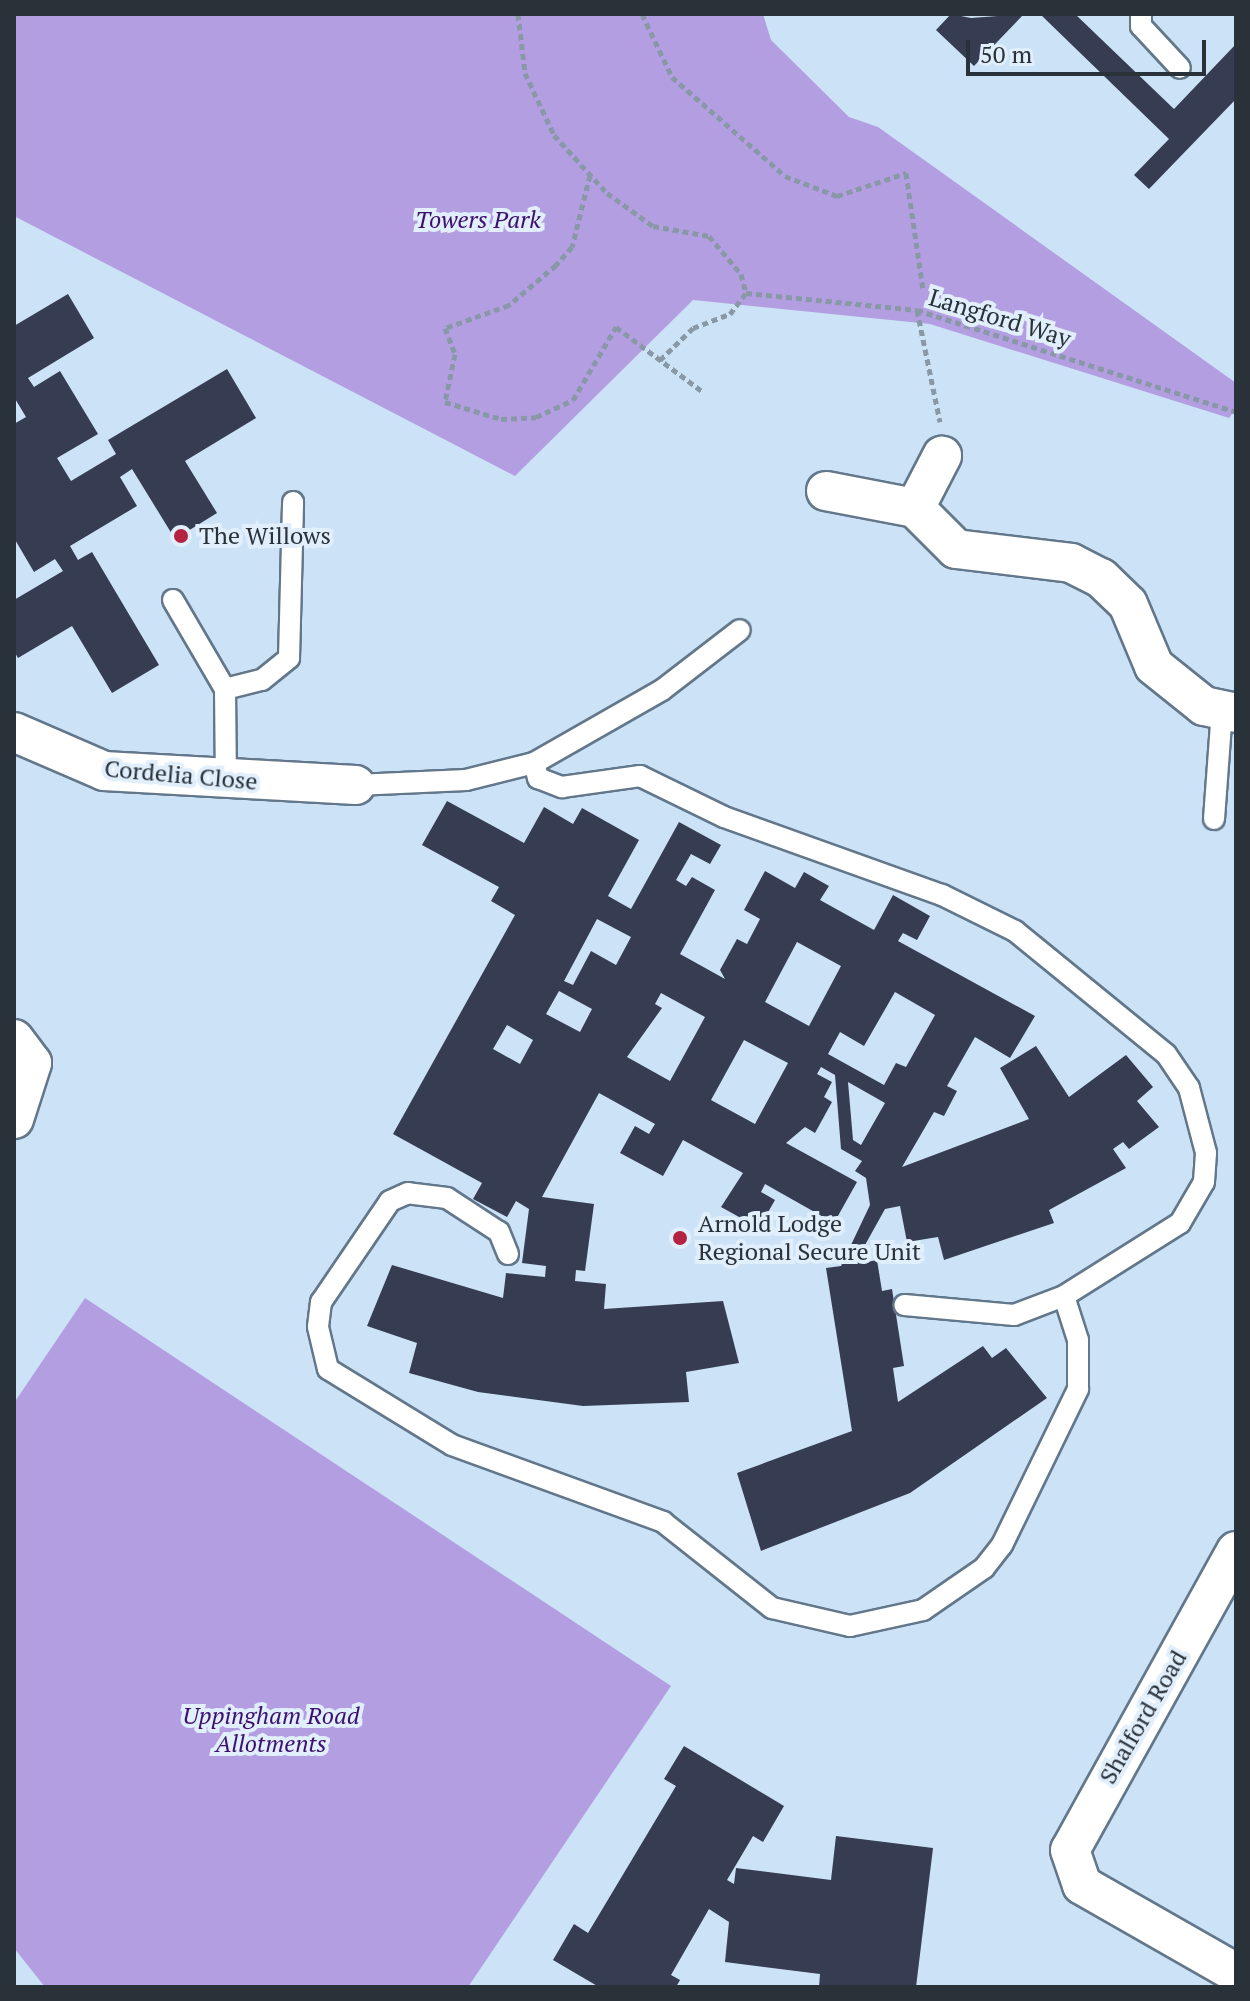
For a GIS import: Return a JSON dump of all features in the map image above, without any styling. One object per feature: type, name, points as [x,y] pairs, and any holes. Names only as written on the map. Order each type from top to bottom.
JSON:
[{"type":"street","points":[[915,508],[942,456]]},
{"type":"street","points":[[826,491],[915,508],[956,549],[1071,563],[1101,578],[1128,604],[1154,666],[1204,706],[1229,712]]},
{"type":"street","name":"Cordelia Close","points":[[14,732],[104,771],[226,782],[356,785]]},
{"type":"street","points":[[14,1119],[23,1051]]},
{"type":"street","name":"Shalford Road","points":[[1236,1551],[1225,1599],[1076,1832],[1072,1869],[1082,1885],[1236,1973]]},
{"type":"lane","points":[[1141,14],[1141,26],[1180,68]]},
{"type":"lane","points":[[225,689],[262,680],[289,658],[293,502]]},
{"type":"lane","points":[[173,600],[225,689],[226,782]]},
{"type":"lane","points":[[356,785],[466,780],[534,763],[662,690],[740,630]]},
{"type":"lane","points":[[1214,819],[1229,712]]},
{"type":"lane","points":[[534,763],[538,778],[562,787],[640,776],[724,817],[942,895],[1015,931],[1147,1031],[1189,1088],[1203,1131],[1204,1182],[1180,1223],[1064,1296],[987,1318],[904,1305]]},
{"type":"lane","points":[[508,1254],[499,1232],[447,1198],[408,1193],[390,1201],[321,1302],[318,1327],[328,1369],[452,1445],[663,1522],[772,1608],[850,1626],[923,1610],[984,1568],[1002,1545],[1078,1389],[1078,1340],[1064,1296]]},
{"type":"path","points":[[518,14],[525,73],[554,135],[590,175],[653,226],[709,236],[741,274],[746,293],[730,314],[693,328],[660,360]]},
{"type":"path","points":[[642,14],[672,77],[785,176],[837,196],[906,173],[923,289]]},
{"type":"path","points":[[590,175],[572,247],[556,265],[509,305],[445,328],[455,354],[445,402],[501,419],[536,417],[573,400],[616,327],[702,391]]},
{"type":"path","name":"Langford Way","points":[[746,293],[917,310],[1236,412]]},
{"type":"path","points":[[917,310],[942,456]]},
{"type":"green space","name":"Towers Park","points":[[14,14],[763,14],[771,40],[849,117],[878,127],[1236,383],[1236,408],[1229,418],[930,324],[693,300],[515,476],[14,216]]},
{"type":"green space","name":"Uppingham Road Allotments","points":[[85,1298],[671,1686],[468,1987],[45,1987],[14,1948],[14,1403]]},
{"type":"building","points":[[951,14],[971,18],[1024,14],[974,66],[936,30]]},
{"type":"building","points":[[1040,14],[1075,14],[1174,109],[1236,44],[1236,99],[1149,189],[1134,175],[1169,139]]},
{"type":"building","name":"The Willows","points":[[68,294],[94,338],[28,378],[34,387],[60,371],[98,434],[57,458],[71,481],[116,454],[108,440],[227,369],[256,418],[185,461],[217,513],[175,539],[132,469],[120,477],[137,506],[70,546],[78,560],[92,552],[159,665],[112,693],[72,626],[18,658],[14,651],[14,600],[63,571],[55,559],[34,572],[14,538],[14,424],[26,417],[14,397],[14,326]]},
{"type":"building","points":[[447,801],[524,843],[544,807],[573,824],[582,808],[639,840],[608,896],[631,909],[679,822],[721,845],[710,864],[691,854],[676,880],[686,886],[692,877],[715,890],[680,954],[725,979],[720,970],[737,939],[747,944],[760,919],[744,910],[765,871],[795,888],[804,872],[829,886],[820,900],[874,930],[893,895],[930,916],[917,940],[903,933],[898,941],[1035,1016],[1010,1058],[975,1037],[947,1086],[957,1091],[944,1116],[934,1112],[902,1167],[1029,1119],[1000,1068],[1036,1046],[1069,1097],[1126,1055],[1153,1087],[1137,1101],[1159,1127],[1129,1149],[1123,1142],[1113,1149],[1126,1168],[1049,1210],[1054,1223],[944,1260],[938,1237],[907,1242],[900,1206],[885,1209],[860,1254],[862,1263],[877,1260],[882,1291],[892,1289],[904,1366],[893,1368],[898,1402],[983,1346],[992,1358],[1006,1348],[1047,1398],[910,1493],[761,1551],[737,1473],[852,1431],[826,1268],[841,1266],[870,1205],[866,1178],[855,1171],[862,1161],[841,1149],[835,1075],[821,1067],[817,1074],[832,1082],[824,1097],[832,1102],[815,1133],[805,1127],[786,1143],[857,1182],[834,1223],[765,1184],[761,1192],[775,1200],[759,1228],[721,1207],[743,1173],[683,1140],[663,1176],[620,1153],[635,1126],[649,1134],[655,1124],[599,1093],[542,1197],[594,1204],[585,1271],[576,1270],[575,1281],[606,1284],[604,1309],[723,1301],[739,1363],[686,1372],[689,1402],[583,1406],[478,1392],[409,1373],[417,1343],[367,1326],[392,1265],[503,1298],[506,1273],[545,1277],[546,1266],[522,1263],[529,1209],[516,1201],[507,1217],[473,1199],[482,1183],[393,1134],[515,915],[491,901],[499,887],[422,845]],"holes":[[[597,919],[631,937],[616,965],[591,951],[573,985],[564,981]],[[797,942],[841,966],[809,1026],[765,1002]],[[559,991],[592,1009],[580,1032],[546,1014]],[[895,992],[935,1015],[906,1067],[896,1063],[884,1085],[828,1054],[840,1032],[864,1046]],[[661,993],[705,1017],[670,1081],[627,1057],[662,1008],[655,1004]],[[507,1025],[533,1040],[520,1064],[493,1049]],[[744,1040],[788,1063],[755,1124],[711,1100]],[[848,1082],[885,1103],[861,1145],[853,1140]]]},
{"type":"building","points":[[684,1746],[784,1806],[763,1842],[753,1836],[727,1880],[734,1884],[736,1868],[831,1880],[836,1836],[933,1848],[916,1987],[819,1987],[820,1974],[725,1962],[729,1922],[709,1909],[671,1975],[680,1980],[676,1987],[599,1987],[553,1960],[574,1924],[588,1933],[676,1786],[664,1779]]},
{"type":"place","name":"The Willows","points":[[181,536]]},
{"type":"place","name":"Arnold Lodge Regional Secure Unit","points":[[680,1238]]}]
